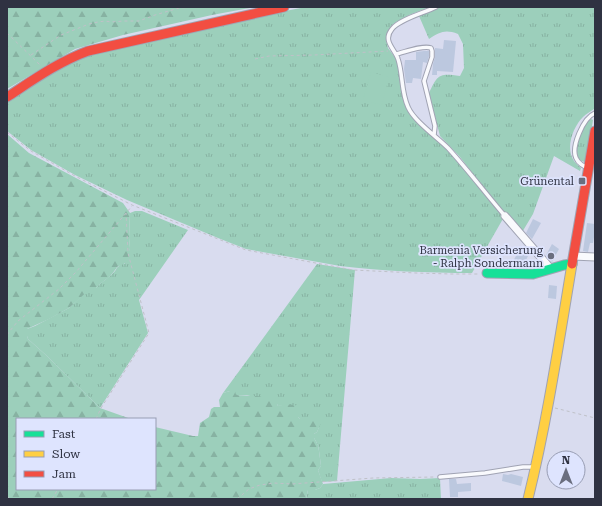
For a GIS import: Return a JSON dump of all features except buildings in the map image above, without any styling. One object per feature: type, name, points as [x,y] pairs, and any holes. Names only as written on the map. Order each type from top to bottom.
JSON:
[{"type":"main road","points":[[7,97],[59,63],[76,54],[284,7]]},
{"type":"main road","points":[[528,499],[536,467],[591,163],[595,131]]},
{"type":"main road","points":[[487,273],[533,274],[551,269],[573,260]]},
{"type":"street","points":[[505,216],[551,269]]},
{"type":"street","points":[[573,260],[595,257]]},
{"type":"lane","points":[[436,7],[406,20],[392,29],[389,35],[389,43],[399,63],[408,108],[418,121],[457,159],[505,216]]},
{"type":"lane","points":[[394,52],[412,50],[427,46],[431,48],[432,57],[424,81],[435,126],[434,135]]},
{"type":"lane","points":[[591,163],[584,167],[576,158],[575,151],[580,130],[588,118],[595,113]]},
{"type":"lane","points":[[440,477],[485,473],[523,467],[536,467]]},
{"type":"path","points":[[31,55],[61,34],[89,24],[105,21],[139,21],[179,8],[196,7]]},
{"type":"path","points":[[7,33],[42,66]]},
{"type":"path","points":[[255,59],[269,56],[394,52]]},
{"type":"path","points":[[7,132],[30,151],[132,205],[246,250],[353,270],[416,274],[471,274]]},
{"type":"path","points":[[7,336],[8,332],[18,321],[59,289],[76,272],[132,205]]},
{"type":"path","points":[[96,418],[101,408],[149,333],[128,253],[126,213]]},
{"type":"path","points":[[547,406],[595,418]]},
{"type":"path","points":[[237,499],[249,489],[260,485],[274,483],[292,484],[373,478],[440,477]]},
{"type":"path","points":[[52,499],[57,490]]},
{"type":"path","points":[[7,496],[10,499]]},
{"type":"green space","points":[[7,7],[255,7],[123,35],[75,49],[7,89]]},
{"type":"green space","points":[[306,7],[430,7],[396,22],[391,26],[386,39],[388,48],[397,60],[404,99],[418,122],[447,149],[504,217],[472,273],[439,273],[356,268],[246,249],[127,200],[75,175],[31,150],[7,131],[7,99],[78,56],[212,25]]},
{"type":"green space","points":[[438,7],[595,7],[594,109],[579,121],[573,132],[570,144],[571,156],[581,168],[580,171],[554,156],[533,214],[521,234],[460,157],[440,136],[429,93],[437,78],[443,75],[460,76],[464,68],[463,44],[458,34],[443,32],[429,39],[419,16]]},
{"type":"green space","points":[[371,72],[389,77],[382,105],[363,100]]},
{"type":"green space","points":[[591,119],[593,120],[586,162],[581,161],[578,157],[577,146],[581,132],[587,122]]},
{"type":"green space","points":[[7,134],[29,153],[123,203],[130,213],[130,248],[128,262],[117,267],[111,275],[96,288],[90,289],[69,308],[27,329],[28,339],[100,408],[128,418],[16,418],[16,490],[156,490],[156,427],[198,436],[200,423],[209,417],[211,409],[214,407],[220,407],[219,400],[223,393],[230,391],[235,391],[236,395],[256,396],[272,399],[277,401],[278,406],[288,404],[298,406],[298,417],[300,419],[305,419],[310,415],[318,418],[321,423],[317,432],[314,434],[314,438],[318,445],[321,466],[318,470],[323,484],[320,488],[315,490],[308,490],[306,499],[7,499]]},
{"type":"green space","points":[[142,211],[188,230],[139,300],[148,333],[100,408],[28,339],[27,329],[69,308],[90,288],[96,288],[120,265],[125,264],[130,248],[130,213]]},
{"type":"green space","points":[[317,264],[355,270],[337,481],[322,482],[318,470],[321,466],[318,445],[314,438],[314,434],[317,432],[319,427],[305,419],[300,419],[286,405],[278,406],[277,404],[247,395],[235,395],[235,391],[223,393]]},
{"type":"green space","points":[[391,478],[440,478],[441,499],[306,499],[308,490],[320,488],[323,484]]},
{"type":"traffic: fast","points":[[487,273],[533,274],[572,264]]},
{"type":"traffic: slow","points":[[528,499],[547,411],[572,264]]},
{"type":"traffic: jam","points":[[7,97],[56,66],[88,51],[284,7]]},
{"type":"traffic: jam","points":[[572,264],[595,131]]},
{"type":"place","name":"Grünental","points":[[582,181]]},
{"type":"place","name":"Barmenia Versicherung - Ralph Sondermann","points":[[551,256]]}]
